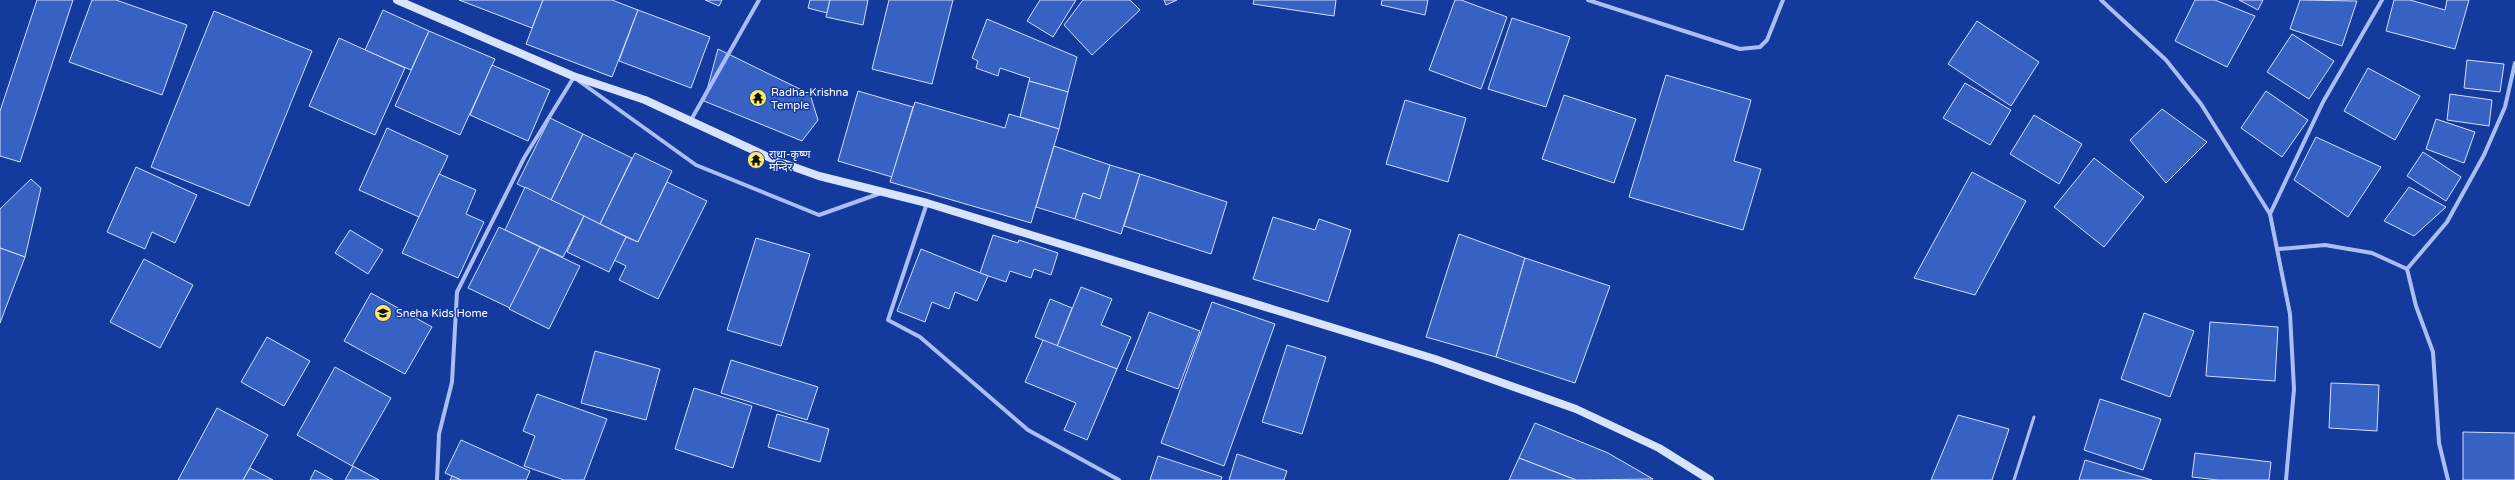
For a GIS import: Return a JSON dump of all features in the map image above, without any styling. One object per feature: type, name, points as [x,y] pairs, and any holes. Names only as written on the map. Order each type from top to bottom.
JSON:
[{"type":"main road","points":[[398,0],[573,76],[645,100],[777,161],[819,176],[927,203],[1472,372],[1576,409],[1659,448],[1710,480]]},
{"type":"street","points":[[691,120],[759,0]]},
{"type":"street","points":[[1588,0],[1740,49],[1760,48],[1767,40],[1783,0]]},
{"type":"street","points":[[2101,0],[2166,60],[2175,71],[2201,104],[2270,214],[2279,249],[2290,314],[2294,389],[2286,480]]},
{"type":"street","points":[[2270,214],[2323,102],[2382,0]]},
{"type":"street","points":[[2407,269],[2447,222],[2484,155],[2505,107],[2515,63]]},
{"type":"street","points":[[437,480],[440,434],[452,382],[457,292],[524,158],[573,76],[696,165],[819,216],[883,193]]},
{"type":"street","points":[[927,203],[888,320],[920,337],[1028,430],[1119,480]]},
{"type":"street","points":[[2279,249],[2325,245],[2372,253],[2407,269]]},
{"type":"street","points":[[2407,269],[2416,306],[2433,352],[2439,443],[2448,480]]},
{"type":"lane","points":[[2014,480],[2034,417]]},
{"type":"building","points":[[37,0],[73,0],[20,162],[0,156],[0,111]]},
{"type":"building","points":[[92,0],[116,0],[187,25],[162,95],[69,62]]},
{"type":"building","points":[[459,0],[543,0],[532,28]]},
{"type":"building","points":[[543,0],[612,0],[638,10],[612,77],[526,44]]},
{"type":"building","points":[[705,0],[722,0],[719,6]]},
{"type":"building","points":[[810,0],[830,0],[827,13],[808,8]]},
{"type":"building","points":[[830,0],[868,0],[863,25],[826,17]]},
{"type":"building","points":[[889,0],[953,0],[932,84],[872,69]]},
{"type":"building","points":[[1040,0],[1076,0],[1053,37],[1027,21]]},
{"type":"building","points":[[1083,0],[1130,0],[1140,10],[1092,55],[1064,25]]},
{"type":"building","points":[[1164,0],[1177,0],[1166,5]]},
{"type":"building","points":[[1254,0],[1336,0],[1334,16],[1253,4]]},
{"type":"building","points":[[1382,0],[1428,0],[1425,15],[1381,5]]},
{"type":"building","points":[[1455,0],[1461,0],[1507,17],[1481,89],[1429,70]]},
{"type":"building","points":[[2195,0],[2215,0],[2255,16],[2227,67],[2175,41]]},
{"type":"building","points":[[2239,0],[2263,0],[2258,10]]},
{"type":"building","points":[[2300,0],[2357,1],[2342,46],[2290,29]]},
{"type":"building","points":[[2394,0],[2410,0],[2445,10],[2447,0],[2469,0],[2455,49],[2386,31]]},
{"type":"building","points":[[383,10],[429,31],[411,70],[365,50]]},
{"type":"building","points":[[638,10],[710,37],[691,88],[619,61]]},
{"type":"building","points":[[214,11],[312,51],[249,206],[151,167]]},
{"type":"building","points":[[1512,18],[1570,37],[1546,107],[1488,89]]},
{"type":"building","points":[[987,19],[1077,57],[1068,92],[1029,81],[1030,78],[1000,68],[998,76],[976,68],[978,61],[972,58]]},
{"type":"building","points":[[1977,21],[2039,62],[2011,106],[1948,64]]},
{"type":"building","points":[[429,31],[495,59],[460,135],[395,106]]},
{"type":"building","points":[[2292,34],[2334,61],[2309,99],[2267,72]]},
{"type":"building","points":[[339,38],[405,68],[375,135],[309,106]]},
{"type":"building","name":"Radha-Krishna Temple","points":[[718,49],[810,94],[818,120],[802,141],[704,101]]},
{"type":"building","points":[[2467,60],[2504,64],[2500,92],[2464,88]]},
{"type":"building","points":[[492,65],[550,90],[528,141],[470,115]]},
{"type":"building","points":[[2368,68],[2420,96],[2395,140],[2344,111]]},
{"type":"building","points":[[1666,75],[1751,100],[1734,161],[1761,169],[1743,230],[1629,197]]},
{"type":"building","points":[[1029,81],[1068,92],[1059,129],[1020,117]]},
{"type":"building","points":[[1965,83],[2011,110],[1990,145],[1943,118]]},
{"type":"building","points":[[858,91],[913,107],[892,177],[838,161]]},
{"type":"building","points":[[2266,91],[2308,120],[2282,157],[2241,128]]},
{"type":"building","points":[[2450,94],[2492,100],[2489,126],[2447,120]]},
{"type":"building","points":[[1564,95],[1636,119],[1614,183],[1542,159]]},
{"type":"building","points":[[1405,100],[1466,118],[1448,182],[1386,164]]},
{"type":"building","points":[[915,102],[1005,128],[1009,114],[1059,129],[1031,223],[890,182]]},
{"type":"building","points":[[2162,109],[2207,142],[2166,183],[2130,140]]},
{"type":"building","points":[[2034,115],[2082,144],[2059,184],[2010,154]]},
{"type":"building","points":[[550,118],[583,134],[551,200],[517,184]]},
{"type":"building","points":[[2436,119],[2475,132],[2464,163],[2426,149]]},
{"type":"building","points":[[387,128],[448,156],[419,217],[359,190]]},
{"type":"building","points":[[583,134],[632,158],[600,224],[551,200]]},
{"type":"building","points":[[2316,137],[2381,167],[2348,217],[2294,180]]},
{"type":"building","points":[[1054,146],[1110,165],[1100,199],[1083,193],[1075,219],[1036,207]]},
{"type":"building","points":[[2423,152],[2461,177],[2446,201],[2407,176]]},
{"type":"building","points":[[635,153],[672,171],[638,242],[600,224]]},
{"type":"building","points":[[2094,158],[2144,197],[2104,247],[2054,207]]},
{"type":"building","points":[[1110,165],[1140,174],[1121,234],[1075,219],[1083,193],[1100,199]]},
{"type":"building","points":[[136,167],[197,195],[175,243],[152,232],[145,249],[107,232]]},
{"type":"building","points":[[1972,172],[2026,201],[1975,295],[1914,278]]},
{"type":"building","points":[[439,174],[476,190],[466,214],[484,222],[458,278],[402,253]]},
{"type":"building","points":[[1140,174],[1227,202],[1211,254],[1124,226]]},
{"type":"building","points":[[31,179],[41,188],[25,257],[0,248],[0,209]]},
{"type":"building","points":[[667,182],[707,201],[658,299],[619,280],[626,266],[614,260],[626,237],[638,242]]},
{"type":"building","points":[[525,187],[584,216],[563,257],[505,230]]},
{"type":"building","points":[[2409,187],[2446,207],[2414,236],[2384,221]]},
{"type":"building","points":[[584,216],[626,237],[609,272],[567,252]]},
{"type":"building","points":[[1273,217],[1315,230],[1319,219],[1351,230],[1328,302],[1253,279]]},
{"type":"building","points":[[499,227],[540,247],[510,308],[468,288]]},
{"type":"building","points":[[350,230],[383,250],[368,274],[335,253]]},
{"type":"building","points":[[1459,234],[1525,258],[1496,357],[1426,337]]},
{"type":"building","points":[[993,235],[1018,243],[1019,240],[1058,253],[1051,275],[1034,269],[1031,278],[1010,271],[1006,282],[980,273]]},
{"type":"building","points":[[756,238],[810,254],[781,346],[727,330]]},
{"type":"building","points":[[540,247],[580,266],[549,329],[509,309]]},
{"type":"building","points":[[0,248],[25,257],[0,323]]},
{"type":"building","points":[[921,249],[988,276],[977,301],[955,292],[949,309],[932,302],[925,322],[897,311]]},
{"type":"building","points":[[1525,258],[1610,286],[1575,383],[1496,357]]},
{"type":"building","points":[[144,259],[193,285],[160,348],[110,322]]},
{"type":"building","points":[[1081,287],[1112,299],[1101,325],[1131,337],[1117,369],[1057,346]]},
{"type":"building","points":[[371,293],[432,327],[405,374],[344,341]]},
{"type":"building","points":[[1050,299],[1072,308],[1057,346],[1035,337]]},
{"type":"building","points":[[1212,302],[1275,324],[1224,466],[1161,443]]},
{"type":"building","points":[[1149,312],[1200,331],[1178,389],[1126,370]]},
{"type":"building","points":[[2144,313],[2194,331],[2170,397],[2121,379]]},
{"type":"building","points":[[2210,322],[2278,327],[2275,381],[2206,376]]},
{"type":"building","points":[[267,337],[310,361],[284,406],[241,382]]},
{"type":"building","points":[[1043,340],[1117,369],[1087,440],[1064,430],[1076,403],[1025,382]]},
{"type":"building","points":[[1287,345],[1326,357],[1302,434],[1262,422]]},
{"type":"building","points":[[595,351],[660,369],[646,420],[581,403]]},
{"type":"building","points":[[731,360],[818,387],[807,420],[721,393]]},
{"type":"building","points":[[335,367],[391,398],[352,466],[297,435]]},
{"type":"building","points":[[2331,383],[2379,385],[2377,431],[2329,428]]},
{"type":"building","points":[[694,388],[752,406],[733,468],[675,449]]},
{"type":"building","points":[[537,394],[607,419],[584,480],[564,480],[524,466],[535,436],[523,431]]},
{"type":"building","points":[[2100,399],[2161,419],[2143,470],[2084,450]]},
{"type":"building","points":[[217,408],[268,435],[243,480],[178,480]]},
{"type":"building","points":[[777,414],[829,429],[820,462],[768,447]]},
{"type":"building","points":[[1958,415],[2009,429],[1992,480],[1931,480]]},
{"type":"building","points":[[1535,423],[1608,453],[1653,479],[1576,480],[1519,458]]},
{"type":"building","points":[[2463,432],[2515,433],[2515,480],[2463,480]]},
{"type":"building","points":[[461,440],[530,471],[526,480],[461,480],[445,473]]},
{"type":"building","points":[[2195,453],[2271,462],[2269,480],[2218,480],[2192,477]]},
{"type":"building","points":[[1237,454],[1287,471],[1284,480],[1229,480]]},
{"type":"building","points":[[1158,456],[1222,477],[1221,480],[1150,480]]},
{"type":"building","points":[[1519,458],[1576,480],[1509,480]]},
{"type":"building","points":[[2085,460],[2152,480],[2079,480]]},
{"type":"building","points":[[353,466],[379,480],[345,480]]},
{"type":"building","points":[[250,468],[273,480],[243,480]]},
{"type":"building","points":[[315,470],[333,480],[310,480]]},
{"type":"building","points":[[452,476],[461,480],[450,480]]},
{"type":"place","name":"Radha-Krishna Temple","points":[[758,98]]},
{"type":"place","name":"राधा-कृष्ण मन्दिर","points":[[756,160]]},
{"type":"place","name":"Sneha Kids Home","points":[[383,313]]}]
